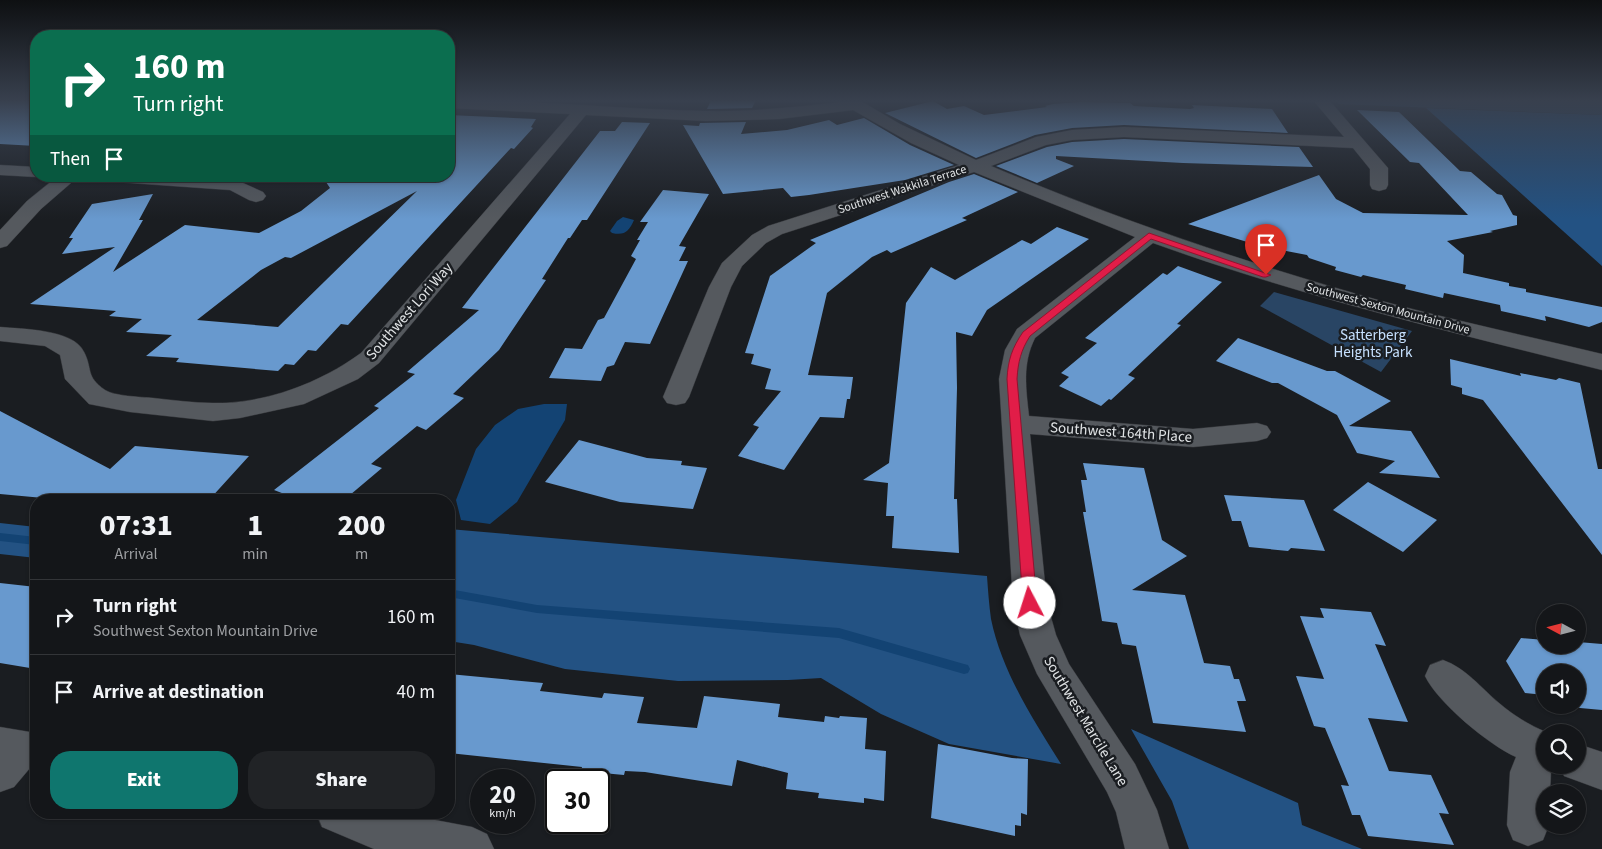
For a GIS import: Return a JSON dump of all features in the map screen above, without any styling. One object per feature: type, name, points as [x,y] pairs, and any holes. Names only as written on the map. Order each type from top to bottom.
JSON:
[{"type":"street","name":"Southwest Lori Way","points":[[0,334],[51,339],[72,352],[78,379],[98,398],[130,404],[213,412],[240,410],[295,398],[349,374],[370,358],[557,140]]},
{"type":"street","name":"Southwest Sexton Mountain Drive","points":[[915,140],[945,154],[1149,236],[1266,275],[1371,305],[1602,362]]},
{"type":"street","name":"Southwest Wakkila Terrace","points":[[676,397],[720,287],[733,263],[759,239],[767,226],[975,166],[1042,141],[1051,140]]},
{"type":"street","name":"Southwest Wakkila Terrace","points":[[1285,140],[1357,143]]},
{"type":"street","points":[[1354,140],[1379,168],[1379,185]]},
{"type":"street","points":[[0,170],[30,172]]},
{"type":"street","points":[[0,242],[34,205],[63,182]]},
{"type":"street","points":[[181,182],[234,186],[256,196]]},
{"type":"street","name":"Southwest Marcile Lane","points":[[1147,849],[1136,810],[1121,778],[1055,674],[1038,635],[1030,603],[1015,424],[1013,363],[1017,348],[1026,334],[1149,236]]},
{"type":"street","name":"Southwest 164th Place","points":[[1015,424],[1193,438],[1257,432]]},
{"type":"street","points":[[1443,676],[1494,722],[1518,739],[1536,748]]},
{"type":"street","points":[[1528,825],[1530,772],[1536,760]]},
{"type":"street","points":[[1586,766],[1602,771]]},
{"type":"street","points":[[349,819],[356,823],[443,845],[472,849]]},
{"type":"green space","name":"Satterberg Heights Park","points":[[1274,292],[1412,331],[1381,372],[1260,306]]},
{"type":"shaded area","points":[[1461,140],[1602,140],[1602,266]]},
{"type":"shaded area","points":[[623,217],[634,220],[630,227],[626,232],[620,234],[612,233],[610,231],[617,221]]},
{"type":"shaded area","points":[[544,404],[567,404],[565,420],[517,502],[490,524],[461,520],[456,500],[476,449],[495,425],[518,409]]},
{"type":"shaded area","points":[[0,523],[30,526],[30,557],[0,554]]},
{"type":"shaded area","points":[[455,530],[987,576],[991,619],[1003,658],[1020,694],[1061,764],[949,744],[881,714],[821,678],[678,681],[565,669],[474,645],[455,642]]},
{"type":"shaded area","points":[[1131,729],[1298,803],[1302,825],[1362,849],[1189,849],[1172,801]]},
{"type":"building","points":[[0,140],[30,140],[30,146],[0,144]]},
{"type":"building","points":[[455,140],[522,140],[514,149],[511,148],[348,325],[341,324],[316,351],[308,350],[294,365],[285,364],[278,371],[176,362],[179,358],[146,356],[172,335],[126,332],[142,319],[109,316],[116,311],[30,304],[115,247],[62,254],[73,238],[69,238],[92,204],[153,194],[139,220],[143,220],[113,272],[185,225],[259,233],[301,211],[330,188],[326,182],[455,182]],"holes":[[[417,191],[278,327],[197,320],[261,270],[285,257],[291,258]]]},
{"type":"building","points":[[593,140],[639,140],[587,220],[582,220],[570,238],[568,238],[542,279],[546,280],[499,350],[453,394],[464,398],[426,430],[417,426],[371,464],[382,468],[351,494],[284,494],[274,490],[379,408],[374,406],[415,374],[407,372],[479,310],[462,308]]},
{"type":"building","points":[[691,140],[901,140],[954,165],[905,180],[809,195],[791,197],[783,188],[723,194]]},
{"type":"building","points":[[939,140],[1023,140],[976,158]]},
{"type":"building","points":[[1138,140],[1299,147],[1313,167],[1183,163],[1056,156],[1056,159],[1074,166],[1037,183],[996,166],[1047,147],[1072,142]]},
{"type":"building","points":[[1387,140],[1428,140],[1460,171],[1471,172],[1497,194],[1502,195],[1513,215],[1517,216],[1517,225],[1447,241],[1464,255],[1463,273],[1509,283],[1509,286],[1526,289],[1526,292],[1602,307],[1602,322],[1589,327],[1545,316],[1546,321],[1501,311],[1500,305],[1444,293],[1443,298],[1405,289],[1406,285],[1335,270],[1336,267],[1309,258],[1307,255],[1281,250],[1280,252],[1188,224],[1319,175],[1336,199],[1363,213],[1468,215],[1419,163],[1410,162]]},
{"type":"building","points":[[974,174],[1018,192],[962,218],[967,220],[891,253],[887,250],[872,257],[827,293],[808,375],[853,377],[850,399],[847,399],[844,418],[820,417],[784,470],[738,456],[759,427],[753,425],[781,391],[765,389],[771,369],[751,364],[754,354],[745,353],[770,276],[816,243],[810,240],[949,182]]},
{"type":"building","points":[[663,190],[709,194],[679,246],[686,247],[679,261],[688,261],[650,344],[625,342],[614,365],[607,367],[601,381],[549,378],[565,348],[582,349],[598,320],[604,318],[636,259],[631,256],[640,240],[637,240],[648,222],[640,222]]},
{"type":"building","points":[[1057,227],[1089,239],[987,310],[972,336],[956,332],[957,388],[954,499],[957,499],[959,553],[892,548],[894,516],[886,516],[888,483],[863,480],[889,463],[906,303],[931,267],[955,280],[1022,240],[1031,244]]},
{"type":"building","points":[[1178,266],[1222,282],[1177,324],[1181,325],[1128,375],[1135,378],[1111,400],[1109,399],[1101,406],[1059,386],[1069,377],[1061,373],[1097,343],[1085,338],[1163,273],[1167,275]]},
{"type":"building","points":[[1238,338],[1327,371],[1335,371],[1391,401],[1349,426],[1411,431],[1440,478],[1379,473],[1395,461],[1357,453],[1337,415],[1278,383],[1272,383],[1216,361]]},
{"type":"building","points":[[1450,359],[1521,376],[1520,373],[1580,383],[1598,469],[1602,469],[1602,555],[1483,400],[1462,394],[1462,388],[1451,385]]},
{"type":"building","points":[[0,411],[110,469],[135,446],[249,456],[214,494],[30,494],[30,497],[0,494]]},
{"type":"building","points":[[579,440],[647,458],[682,461],[681,465],[707,468],[693,509],[620,502],[545,482]]},
{"type":"building","points":[[1083,463],[1144,468],[1162,540],[1187,556],[1132,590],[1185,595],[1204,663],[1230,666],[1234,679],[1239,679],[1246,701],[1237,701],[1246,732],[1153,723],[1136,646],[1122,644],[1117,623],[1102,621],[1083,512],[1086,512],[1081,480],[1087,480]]},
{"type":"building","points":[[1368,482],[1437,520],[1403,552],[1333,510]]},
{"type":"building","points":[[1224,495],[1304,500],[1325,551],[1291,548],[1288,551],[1249,547],[1241,521],[1232,521]]},
{"type":"building","points":[[0,583],[30,586],[30,668],[0,663]]},
{"type":"building","points":[[1320,608],[1371,612],[1386,646],[1375,644],[1408,722],[1368,718],[1389,771],[1431,775],[1449,814],[1439,813],[1454,845],[1368,836],[1360,815],[1352,815],[1341,785],[1349,786],[1325,728],[1314,726],[1296,676],[1324,679],[1300,616],[1324,618]]},
{"type":"building","points":[[1521,638],[1536,639],[1536,654],[1586,654],[1586,643],[1602,644],[1602,710],[1586,709],[1586,664],[1536,664],[1536,694],[1525,693],[1506,661]]},
{"type":"building","points":[[455,675],[543,683],[540,691],[602,698],[604,693],[644,697],[637,723],[697,728],[704,696],[780,704],[778,717],[824,722],[825,716],[867,718],[865,749],[886,751],[884,801],[864,798],[864,803],[818,798],[819,793],[786,789],[788,773],[737,760],[732,786],[645,772],[625,771],[624,775],[610,774],[610,769],[582,769],[582,767],[455,754]]},
{"type":"building","points":[[938,744],[1012,758],[1028,759],[1027,815],[1021,813],[1021,826],[1015,825],[1015,836],[931,818]]},
{"type":"waterway","points":[[0,537],[30,540]]},
{"type":"waterway","points":[[455,594],[537,609],[839,633],[964,669]]},
{"type":"route","points":[[1030,603],[1012,379],[1013,363],[1017,348],[1026,334],[1149,236],[1266,275]]}]
